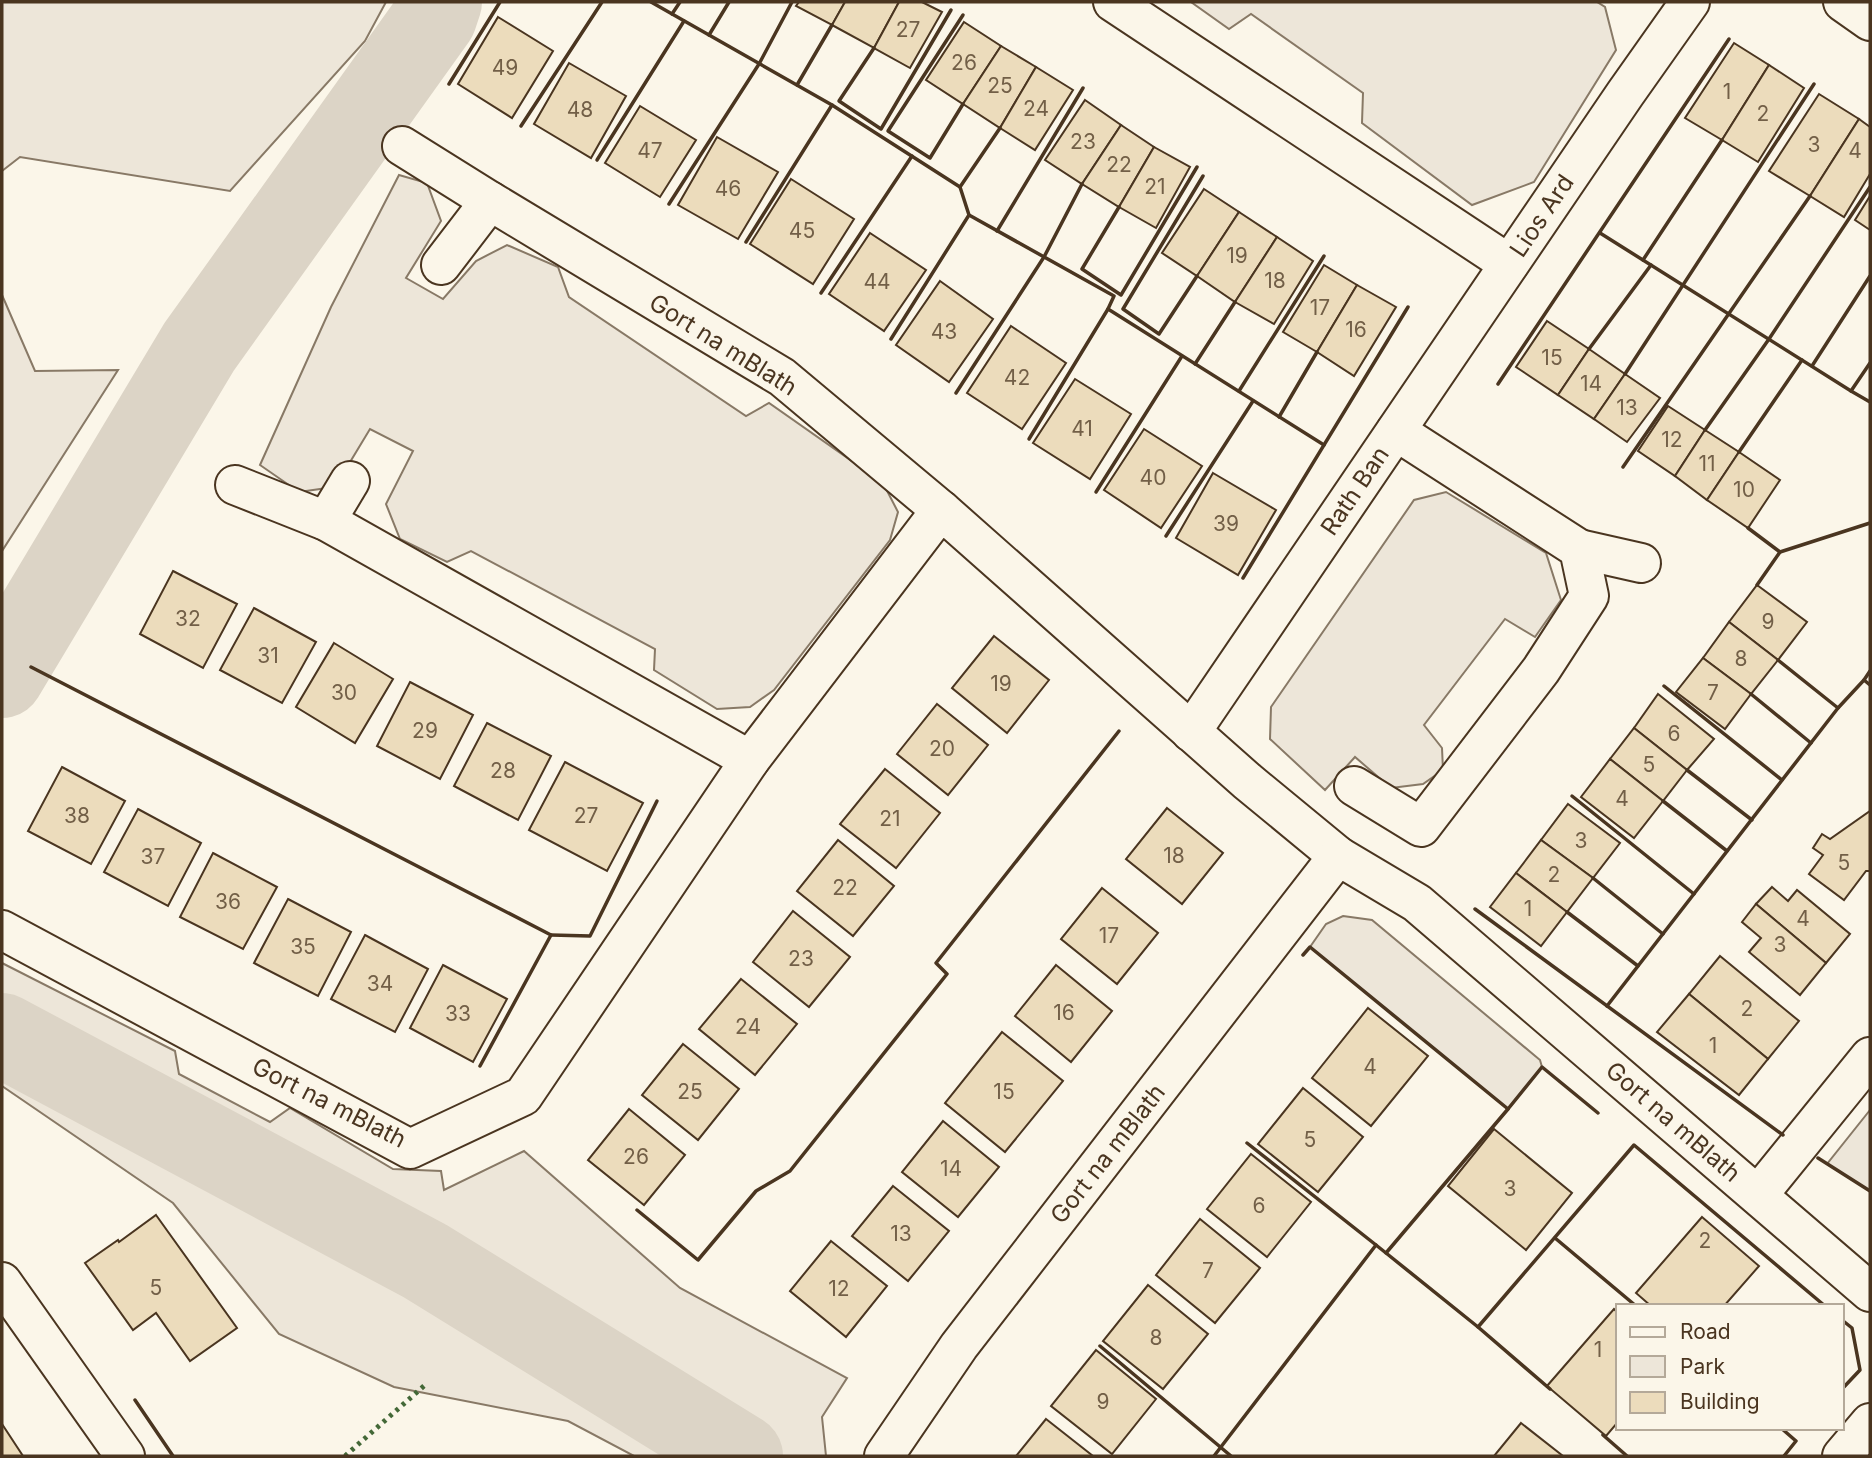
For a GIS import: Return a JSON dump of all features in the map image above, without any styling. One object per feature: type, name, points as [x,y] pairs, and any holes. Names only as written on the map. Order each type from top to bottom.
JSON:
[{"type":"street","points":[[1113,2],[1509,264]]},
{"type":"street","name":"Lios Ard","points":[[1396,431],[1689,2]]},
{"type":"street","points":[[1843,2],[1870,21]]},
{"type":"street","name":"Gort na mBlath","points":[[402,146],[782,377],[941,510],[1247,781],[1338,856],[1416,903],[1870,1292]]},
{"type":"street","points":[[441,265],[490,201]]},
{"type":"street","name":"Rath Ban","points":[[1191,732],[1396,431],[1579,549],[1641,563]]},
{"type":"street","points":[[326,521],[350,481]]},
{"type":"street","points":[[235,485],[326,521],[750,760]]},
{"type":"street","name":"Gort na mBlath","points":[[2,930],[410,1149],[523,1096],[750,760],[941,510]]},
{"type":"street","points":[[1354,786],[1421,827],[1541,670],[1589,596],[1579,549]]},
{"type":"street","name":"Gort na mBlath","points":[[884,1456],[959,1346],[1338,856]]},
{"type":"street","points":[[1758,1195],[1870,1057]]},
{"type":"street","points":[[2,1282],[125,1456]]},
{"type":"street","points":[[1842,1456],[1870,1423]]},
{"type":"green space","points":[[2,2],[386,2],[365,41],[230,191],[20,157],[2,171]]},
{"type":"green space","points":[[1191,2],[1597,2],[1605,7],[1616,50],[1534,182],[1472,205],[1362,123],[1363,93],[1251,14],[1229,29]]},
{"type":"green space","points":[[399,175],[427,183],[441,221],[406,278],[443,299],[476,261],[507,245],[558,267],[569,297],[746,416],[769,403],[883,483],[898,512],[890,540],[774,690],[750,707],[717,709],[654,670],[655,649],[471,551],[447,562],[400,539],[386,504],[413,451],[370,429],[344,472],[327,488],[299,492],[260,465],[331,307]]},
{"type":"green space","points":[[2,295],[35,371],[118,370],[2,551]]},
{"type":"green space","points":[[1446,492],[1546,553],[1561,600],[1535,637],[1505,619],[1424,725],[1442,748],[1443,770],[1423,784],[1391,788],[1355,757],[1325,790],[1270,739],[1271,707],[1414,500]]},
{"type":"green space","points":[[1343,916],[1372,920],[1540,1060],[1542,1067],[1508,1109],[1310,947],[1326,924]]},
{"type":"green space","points":[[2,963],[175,1051],[179,1074],[270,1122],[290,1108],[393,1169],[441,1171],[444,1190],[524,1151],[680,1288],[847,1378],[822,1417],[826,1456],[634,1456],[568,1421],[394,1387],[279,1334],[173,1203],[2,1086],[2,1020],[687,1413],[2,1005]]},
{"type":"green space","points":[[1870,1110],[1870,1191],[1827,1164]]},
{"type":"building","points":[[799,2],[845,2],[832,25],[796,6]]},
{"type":"building","points":[[845,2],[899,2],[874,48],[832,25]]},
{"type":"building","points":[[899,2],[922,2],[942,12],[910,68],[874,48]]},
{"type":"building","points":[[498,17],[553,51],[512,118],[458,84]]},
{"type":"building","points":[[964,22],[1001,46],[963,104],[926,80]]},
{"type":"building","points":[[1734,43],[1769,65],[1722,140],[1685,118]]},
{"type":"building","points":[[1001,46],[1036,67],[1000,128],[963,104]]},
{"type":"building","points":[[569,63],[626,96],[591,158],[534,124]]},
{"type":"building","points":[[1769,65],[1804,88],[1758,162],[1722,140]]},
{"type":"building","points":[[1036,67],[1073,90],[1035,150],[1000,128]]},
{"type":"building","points":[[1819,94],[1859,119],[1810,196],[1769,171]]},
{"type":"building","points":[[1085,100],[1121,125],[1082,184],[1045,160]]},
{"type":"building","points":[[640,106],[696,140],[660,197],[605,163]]},
{"type":"building","points":[[1859,119],[1870,127],[1870,174],[1844,217],[1810,196]]},
{"type":"building","points":[[1121,125],[1154,147],[1119,207],[1082,184]]},
{"type":"building","points":[[717,137],[778,172],[738,239],[678,205]]},
{"type":"building","points":[[1154,147],[1190,167],[1156,228],[1119,207]]},
{"type":"building","points":[[791,179],[854,219],[813,284],[750,244]]},
{"type":"building","points":[[1204,189],[1239,212],[1197,276],[1162,253]]},
{"type":"building","points":[[1870,196],[1870,230],[1855,220]]},
{"type":"building","points":[[1239,212],[1277,237],[1235,302],[1197,276]]},
{"type":"building","points":[[870,233],[926,270],[884,331],[829,294]]},
{"type":"building","points":[[1277,237],[1313,261],[1274,324],[1235,302]]},
{"type":"building","points":[[1324,265],[1357,285],[1317,352],[1283,332]]},
{"type":"building","points":[[940,281],[993,319],[949,382],[896,345]]},
{"type":"building","points":[[1357,285],[1396,307],[1354,376],[1317,352]]},
{"type":"building","points":[[1547,321],[1589,349],[1558,395],[1516,367]]},
{"type":"building","points":[[1011,326],[1066,363],[1022,429],[967,393]]},
{"type":"building","points":[[1589,349],[1625,374],[1594,419],[1558,395]]},
{"type":"building","points":[[1625,374],[1660,398],[1627,442],[1594,419]]},
{"type":"building","points":[[1075,379],[1131,414],[1090,479],[1033,443]]},
{"type":"building","points":[[1668,406],[1705,430],[1675,476],[1638,451]]},
{"type":"building","points":[[1144,429],[1202,466],[1161,528],[1104,490]]},
{"type":"building","points":[[1705,430],[1739,452],[1707,500],[1675,476]]},
{"type":"building","points":[[1739,452],[1780,480],[1748,528],[1707,500]]},
{"type":"building","points":[[1213,473],[1276,510],[1238,575],[1176,538]]},
{"type":"building","points":[[173,571],[237,604],[203,668],[140,634]]},
{"type":"building","points":[[1757,585],[1807,622],[1778,660],[1729,622]]},
{"type":"building","points":[[254,608],[316,642],[282,703],[220,670]]},
{"type":"building","points":[[1729,622],[1778,660],[1751,694],[1703,658]]},
{"type":"building","points":[[994,636],[1049,680],[1007,733],[952,688]]},
{"type":"building","points":[[334,643],[393,679],[355,743],[296,707]]},
{"type":"building","points":[[1703,658],[1751,694],[1725,729],[1676,692]]},
{"type":"building","points":[[410,682],[473,715],[440,779],[377,746]]},
{"type":"building","points":[[1658,694],[1714,739],[1687,770],[1634,728]]},
{"type":"building","points":[[937,704],[988,745],[948,795],[897,754]]},
{"type":"building","points":[[487,723],[551,756],[518,820],[454,786]]},
{"type":"building","points":[[1634,728],[1687,770],[1663,801],[1610,759]]},
{"type":"building","points":[[1610,759],[1663,801],[1634,838],[1581,797]]},
{"type":"building","points":[[565,762],[643,803],[607,871],[529,830]]},
{"type":"building","points":[[62,767],[125,801],[91,864],[28,831]]},
{"type":"building","points":[[885,769],[940,813],[896,868],[840,824]]},
{"type":"building","points":[[1568,804],[1620,843],[1593,878],[1541,840]]},
{"type":"building","points":[[1167,808],[1223,853],[1182,904],[1126,859]]},
{"type":"building","points":[[138,809],[201,843],[168,906],[104,872]]},
{"type":"building","points":[[1870,811],[1870,871],[1866,871],[1844,900],[1809,874],[1823,855],[1813,848],[1822,834],[1830,839]]},
{"type":"building","points":[[838,840],[894,886],[853,936],[797,891]]},
{"type":"building","points":[[1541,840],[1593,878],[1567,912],[1516,873]]},
{"type":"building","points":[[213,853],[277,887],[243,949],[180,917]]},
{"type":"building","points":[[1516,873],[1567,912],[1541,946],[1490,907]]},
{"type":"building","points":[[1772,887],[1788,901],[1797,890],[1850,934],[1826,963],[1756,904]]},
{"type":"building","points":[[1102,888],[1158,933],[1117,984],[1061,939]]},
{"type":"building","points":[[288,899],[351,932],[318,996],[254,963]]},
{"type":"building","points":[[1756,904],[1826,963],[1800,995],[1749,952],[1761,938],[1742,922]]},
{"type":"building","points":[[793,911],[850,957],[809,1007],[753,962]]},
{"type":"building","points":[[365,935],[428,969],[395,1032],[331,999]]},
{"type":"building","points":[[1720,956],[1799,1021],[1768,1059],[1689,994]]},
{"type":"building","points":[[443,965],[507,999],[473,1062],[410,1028]]},
{"type":"building","points":[[1056,965],[1112,1011],[1071,1062],[1015,1016]]},
{"type":"building","points":[[741,979],[797,1024],[755,1075],[699,1029]]},
{"type":"building","points":[[1689,994],[1768,1059],[1739,1095],[1657,1032]]},
{"type":"building","points":[[1368,1008],[1428,1056],[1371,1126],[1312,1078]]},
{"type":"building","points":[[1002,1032],[1063,1081],[1005,1152],[945,1103]]},
{"type":"building","points":[[683,1044],[739,1089],[698,1140],[642,1095]]},
{"type":"building","points":[[1303,1088],[1363,1137],[1318,1192],[1258,1144]]},
{"type":"building","points":[[629,1109],[685,1155],[644,1205],[588,1160]]},
{"type":"building","points":[[943,1121],[999,1167],[958,1217],[902,1172]]},
{"type":"building","points":[[1494,1129],[1572,1193],[1526,1250],[1448,1186]]},
{"type":"building","points":[[1251,1154],[1311,1202],[1267,1257],[1207,1209]]},
{"type":"building","points":[[893,1186],[949,1231],[908,1281],[852,1236]]},
{"type":"building","points":[[156,1215],[237,1328],[190,1361],[156,1313],[133,1330],[85,1263]]},
{"type":"building","points":[[1702,1217],[1759,1266],[1726,1304],[1649,1304],[1636,1293]]},
{"type":"building","points":[[1200,1219],[1260,1268],[1215,1323],[1156,1275]]},
{"type":"building","points":[[831,1241],[887,1286],[846,1337],[790,1291]]},
{"type":"building","points":[[1148,1285],[1208,1334],[1163,1389],[1103,1341]]},
{"type":"building","points":[[1614,1309],[1616,1424],[1606,1436],[1547,1386]]},
{"type":"building","points":[[1096,1350],[1156,1399],[1112,1454],[1051,1406]]},
{"type":"building","points":[[1046,1419],[1093,1456],[1016,1456]]},
{"type":"building","points":[[1521,1423],[1563,1456],[1494,1456]]},
{"type":"building","points":[[2,1424],[23,1456],[2,1456]]},
{"type":"waterway","points":[[2,676],[199,347],[435,17],[440,2]]},
{"type":"waterway","points":[[2,1035],[425,1261],[741,1456]]},
{"type":"hedge","points":[[345,1456],[425,1385]]},
{"type":"wall","points":[[449,84],[500,2]]},
{"type":"wall","points":[[521,126],[602,2]]},
{"type":"wall","points":[[651,2],[832,105],[960,187],[969,215],[1114,296],[1108,309],[1324,445]]},
{"type":"wall","points":[[672,14],[680,2]]},
{"type":"wall","points":[[709,35],[729,2]]},
{"type":"wall","points":[[669,204],[759,64],[792,2]]},
{"type":"wall","points":[[874,48],[839,101],[881,129],[951,10]]},
{"type":"wall","points":[[963,15],[888,131],[930,158],[963,104]]},
{"type":"wall","points":[[597,160],[684,21]]},
{"type":"wall","points":[[797,85],[832,25]]},
{"type":"wall","points":[[1498,384],[1729,39]]},
{"type":"wall","points":[[1625,374],[1814,84]]},
{"type":"wall","points":[[997,231],[1083,88]]},
{"type":"wall","points":[[746,242],[832,105]]},
{"type":"wall","points":[[960,187],[1000,128]]},
{"type":"wall","points":[[1643,260],[1722,140]]},
{"type":"wall","points":[[821,293],[912,156]]},
{"type":"wall","points":[[1119,207],[1082,269],[1121,295],[1197,167]]},
{"type":"wall","points":[[1197,276],[1159,334],[1123,309],[1203,176]]},
{"type":"wall","points":[[956,393],[1044,257],[1082,184]]},
{"type":"wall","points":[[1705,430],[1870,187]]},
{"type":"wall","points":[[1623,467],[1810,196]]},
{"type":"wall","points":[[891,339],[969,215]]},
{"type":"wall","points":[[1600,233],[1851,391]]},
{"type":"wall","points":[[1239,391],[1324,256]]},
{"type":"wall","points":[[1589,349],[1651,265]]},
{"type":"wall","points":[[1812,366],[1870,276]]},
{"type":"wall","points":[[1195,364],[1235,302]]},
{"type":"wall","points":[[1243,578],[1408,307]]},
{"type":"wall","points":[[1029,439],[1108,309]]},
{"type":"wall","points":[[1279,417],[1317,352]]},
{"type":"wall","points":[[1096,492],[1182,356]]},
{"type":"wall","points":[[1739,452],[1802,360]]},
{"type":"wall","points":[[1870,363],[1851,391],[1870,402]]},
{"type":"wall","points":[[1166,536],[1253,401]]},
{"type":"wall","points":[[1780,552],[1870,523]]},
{"type":"wall","points":[[1748,528],[1780,552],[1757,585]]},
{"type":"wall","points":[[1778,660],[1838,708]]},
{"type":"wall","points":[[31,667],[551,935],[480,1066]]},
{"type":"wall","points":[[1870,671],[1864,680],[1870,685]]},
{"type":"wall","points":[[1607,1006],[1838,708],[1864,680]]},
{"type":"wall","points":[[1664,686],[1782,780]]},
{"type":"wall","points":[[1751,694],[1811,743]]},
{"type":"wall","points":[[637,1210],[698,1260],[756,1191],[790,1171],[947,974],[936,963],[1119,731]]},
{"type":"wall","points":[[1687,770],[1752,820]]},
{"type":"wall","points":[[1572,796],[1694,894]]},
{"type":"wall","points":[[551,935],[590,936],[657,801]]},
{"type":"wall","points":[[1663,801],[1727,851]]},
{"type":"wall","points":[[1593,878],[1663,934]]},
{"type":"wall","points":[[1475,909],[1783,1135]]},
{"type":"wall","points":[[1567,912],[1638,966]]},
{"type":"wall","points":[[1303,955],[1310,947],[1508,1109],[1542,1067],[1598,1113]]},
{"type":"wall","points":[[1214,1456],[1376,1245],[1386,1253],[1508,1109]]},
{"type":"wall","points":[[1247,1143],[1376,1245]]},
{"type":"wall","points":[[1550,1389],[1478,1327],[1634,1145],[1823,1304]]},
{"type":"wall","points":[[1818,1158],[1870,1191]]},
{"type":"wall","points":[[1555,1238],[1634,1304]]},
{"type":"wall","points":[[1386,1253],[1478,1327]]},
{"type":"wall","points":[[1844,1322],[1852,1328],[1860,1370],[1844,1387]]},
{"type":"wall","points":[[1100,1346],[1231,1456]]},
{"type":"wall","points":[[135,1400],[173,1456]]},
{"type":"wall","points":[[1783,1430],[1796,1441],[1784,1456]]},
{"type":"wall","points":[[1603,1435],[1627,1456]]}]
